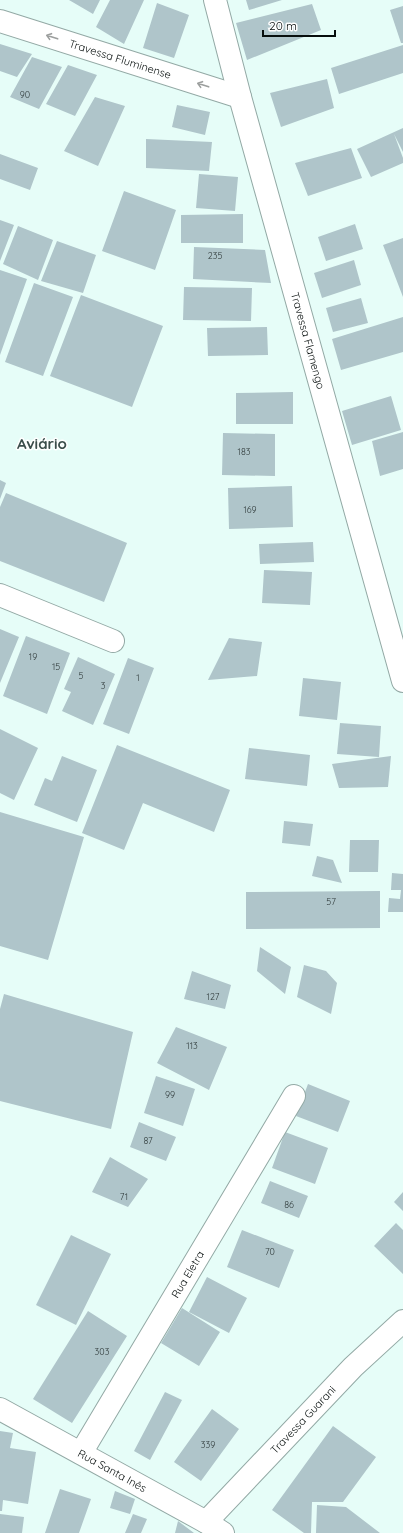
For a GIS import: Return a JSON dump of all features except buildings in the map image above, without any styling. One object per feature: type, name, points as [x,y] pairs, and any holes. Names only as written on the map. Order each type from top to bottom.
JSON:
[{"type":"street","name":"Travessa Flamengo","points":[[215,0],[240,97],[403,681]]},
{"type":"street","name":"Travessa Fluminense","points":[[0,21],[240,97]]},
{"type":"street","points":[[0,595],[113,641]]},
{"type":"street","name":"Rua Eletra","points":[[81,1453],[294,1096]]},
{"type":"street","name":"Travessa Guarani","points":[[215,1527],[354,1367],[403,1321]]},
{"type":"street","name":"Rua Santa Inês","points":[[0,1409],[215,1527]]},
{"type":"district","name":"Aviário","points":[[42,443]]}]
